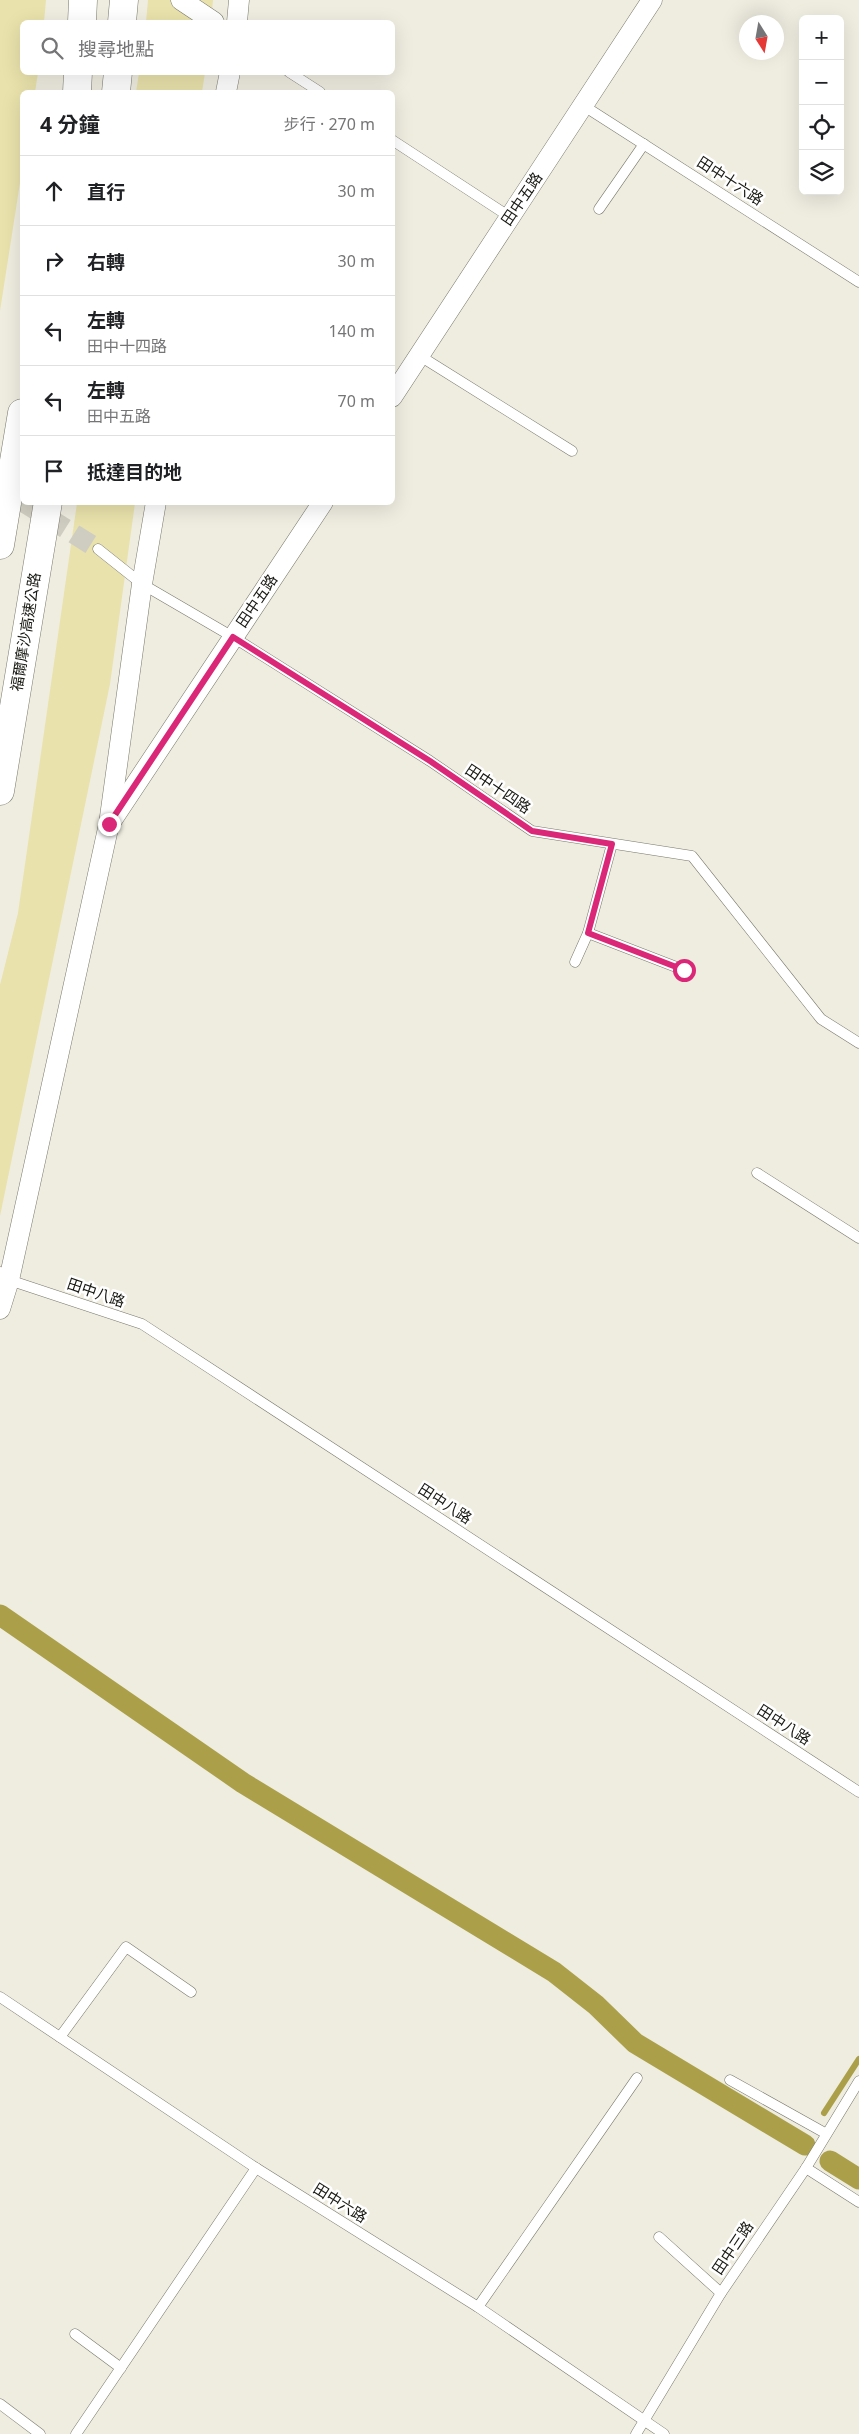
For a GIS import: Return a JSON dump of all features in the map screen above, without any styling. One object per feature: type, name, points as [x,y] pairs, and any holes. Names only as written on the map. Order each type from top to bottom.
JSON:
[{"type":"highway","points":[[82,20],[83,0]]},
{"type":"highway","points":[[122,20],[124,0]]},
{"type":"highway","points":[[77,90],[78,75]]},
{"type":"highway","points":[[116,90],[118,75]]},
{"type":"highway","points":[[0,545],[20,425]]},
{"type":"highway","name":"福爾摩沙高速公路","points":[[0,791],[48,505]]},
{"type":"street","points":[[180,0],[211,20]]},
{"type":"street","points":[[237,20],[239,0]]},
{"type":"street","name":"田中五路","points":[[395,393],[652,0]]},
{"type":"street","points":[[226,90],[229,75]]},
{"type":"street","points":[[0,1309],[4,1276],[109,824],[142,584],[155,505]]},
{"type":"street","name":"田中五路","points":[[109,824],[321,505]]},
{"type":"lane","points":[[294,75],[317,90]]},
{"type":"lane","name":"田中十六路","points":[[584,106],[859,282]]},
{"type":"lane","points":[[395,142],[510,217]]},
{"type":"lane","points":[[600,209],[644,144]]},
{"type":"lane","points":[[420,356],[572,451]]},
{"type":"lane","name":"田中十四路","points":[[98,549],[142,584],[233,637],[430,761],[532,831],[692,856],[821,1019],[859,1043]]},
{"type":"lane","points":[[575,962],[588,933],[612,844]]},
{"type":"lane","points":[[588,933],[684,970]]},
{"type":"lane","points":[[757,1173],[859,1238]]},
{"type":"lane","name":"田中八路","points":[[4,1276],[142,1324],[859,1792]]},
{"type":"lane","points":[[60,2037],[126,1947],[191,1992]]},
{"type":"lane","name":"田中六路","points":[[0,1997],[256,2168],[478,2307],[644,2418],[664,2434]]},
{"type":"lane","points":[[478,2307],[637,2078]]},
{"type":"lane","points":[[730,2080],[825,2133]]},
{"type":"lane","name":"田中三路","points":[[636,2434],[721,2293],[806,2168],[825,2133],[859,2081]]},
{"type":"lane","points":[[76,2434],[256,2168]]},
{"type":"lane","points":[[806,2168],[859,2202]]},
{"type":"lane","points":[[659,2237],[721,2293]]},
{"type":"lane","points":[[75,2334],[121,2368]]},
{"type":"lane","points":[[0,2404],[40,2434]]},
{"type":"shaded area","points":[[0,0],[46,0],[44,20],[20,20],[20,75],[38,75],[35,90],[20,90],[20,183],[0,311]]},
{"type":"shaded area","points":[[148,0],[213,0],[211,20],[146,20]]},
{"type":"shaded area","points":[[139,75],[205,75],[202,90],[136,90]]},
{"type":"shaded area","points":[[77,505],[135,505],[110,684],[0,1216],[0,985],[18,913]]},
{"type":"waterway","points":[[0,1615],[243,1783],[554,1972],[596,2005],[635,2043],[805,2145]]},
{"type":"waterway","points":[[824,2113],[859,2059]]},
{"type":"waterway","points":[[830,2161],[859,2179]]},
{"type":"tunnel","points":[[28,505],[98,549]]},
{"type":"route","points":[[109,824],[233,637],[430,761],[532,831],[612,844],[588,933],[684,970]]}]
